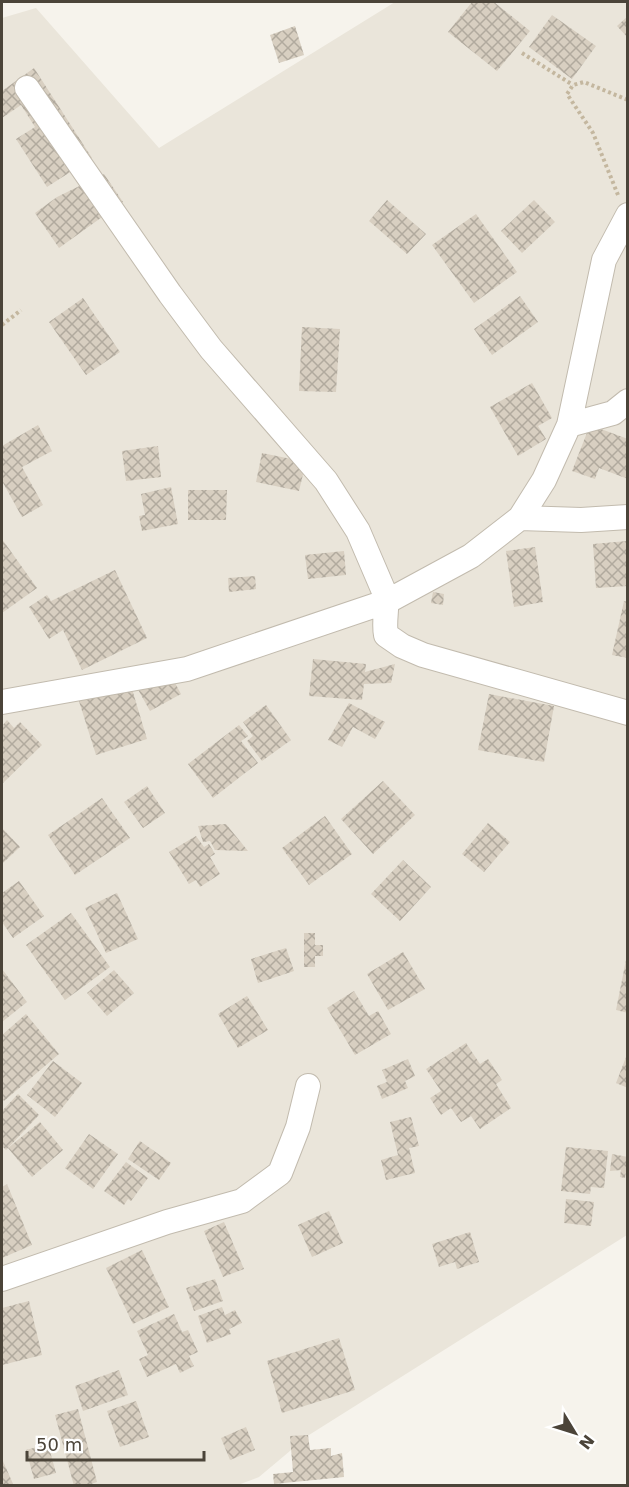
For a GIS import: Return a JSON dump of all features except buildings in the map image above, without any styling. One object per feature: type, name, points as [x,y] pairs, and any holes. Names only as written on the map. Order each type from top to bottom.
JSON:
[{"type":"street","points":[[27,88],[204,340],[326,481],[358,531],[388,602],[383,623],[386,635],[402,646],[423,655],[627,713]]},
{"type":"street","points":[[2,702],[187,669],[388,602],[471,556],[520,518],[544,480],[569,425],[604,260],[627,215]]},
{"type":"street","points":[[569,425],[613,413],[627,401]]},
{"type":"street","points":[[520,518],[580,520],[627,517]]},
{"type":"street","points":[[2,1279],[167,1222],[242,1201],[280,1173],[297,1127],[308,1086]]},
{"type":"path","points":[[522,53],[573,85]]},
{"type":"path","points":[[627,100],[585,82],[573,85],[567,94],[593,133],[627,215]]},
{"type":"path","points":[[2,326],[21,310]]},
{"type":"shaded area","points":[[395,2],[627,2],[627,1235],[309,1435],[259,1477],[235,1486],[2,1486],[2,18],[36,8],[159,148]]}]
